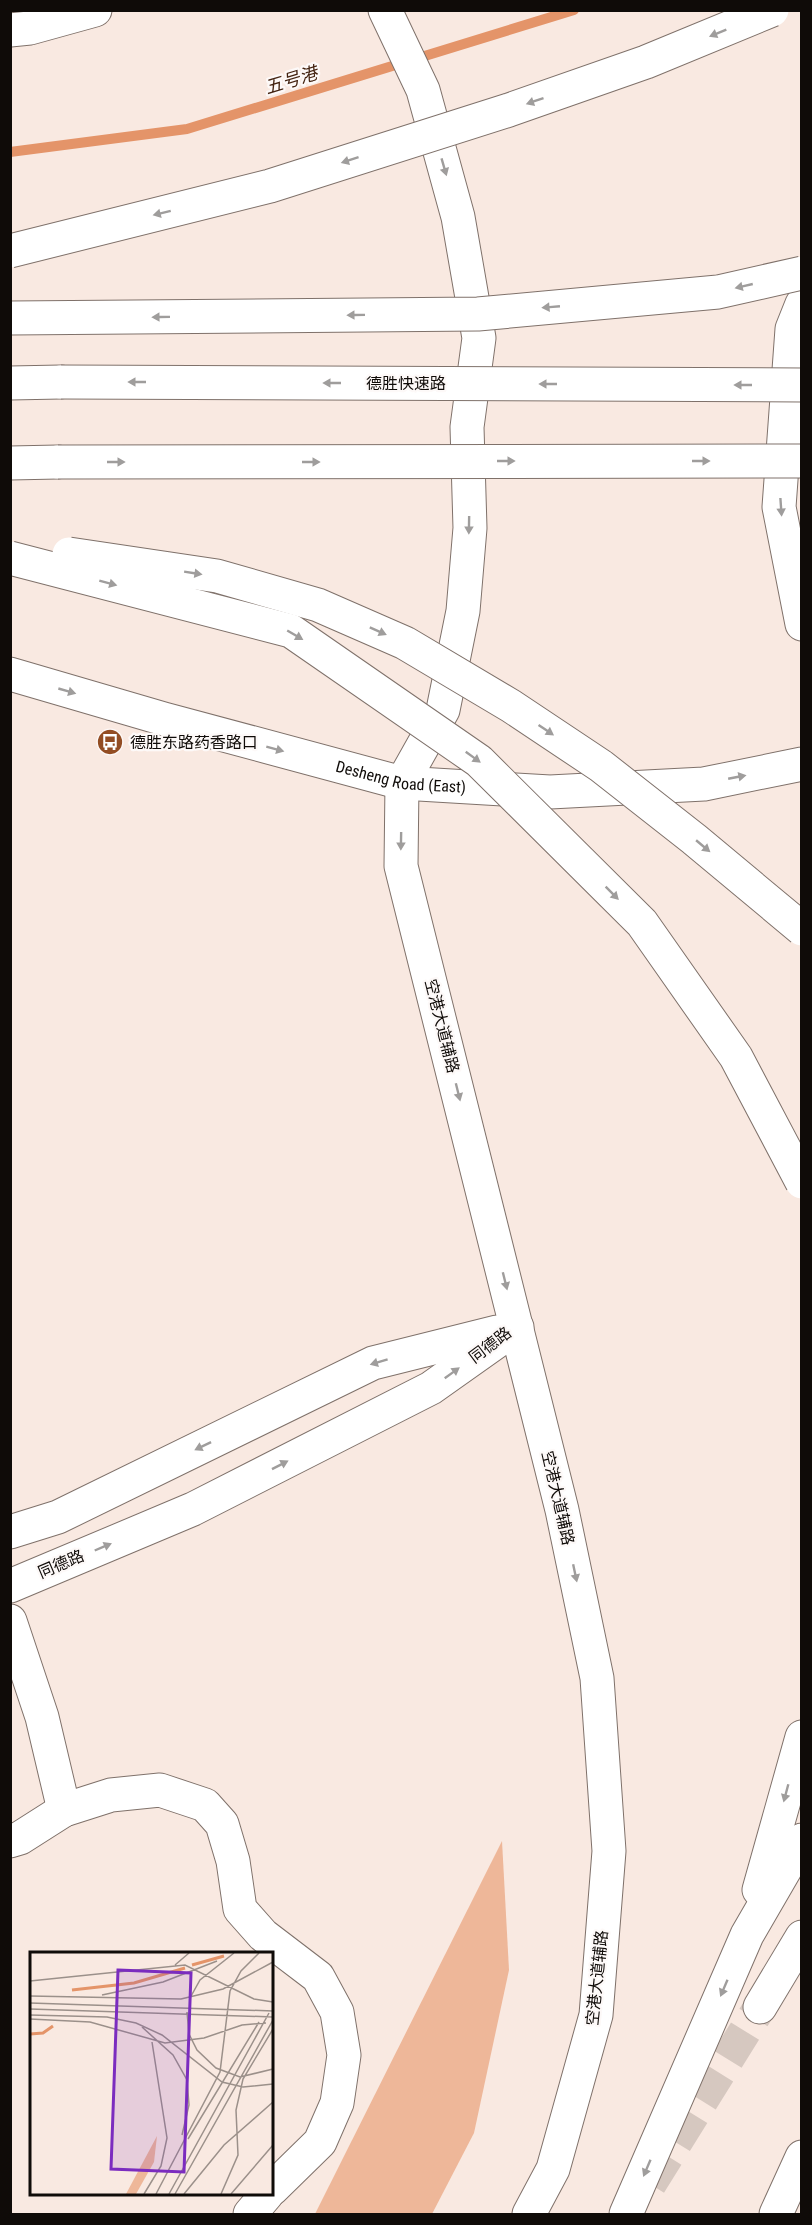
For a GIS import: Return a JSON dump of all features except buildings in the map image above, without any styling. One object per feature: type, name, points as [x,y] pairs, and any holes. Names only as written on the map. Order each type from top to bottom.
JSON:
[{"type":"main road","points":[[10,30],[30,28],[95,10]]},
{"type":"main road","points":[[10,251],[270,186],[509,110],[646,62],[772,10]]},
{"type":"main road","points":[[389,18],[423,90],[458,217],[479,338],[467,427],[470,528],[463,610],[443,710],[402,783]]},
{"type":"main road","points":[[10,318],[478,314],[718,292],[801,273]]},
{"type":"main road","points":[[801,304],[792,329],[779,507],[801,624]]},
{"type":"main road","name":"德胜快速路","points":[[10,383],[801,385]]},
{"type":"main road","points":[[10,462],[801,460]]},
{"type":"main road","points":[[10,545],[217,576],[318,605],[405,643],[511,706],[601,766],[694,838],[801,929]]},
{"type":"main road","points":[[10,558],[291,631],[479,761],[642,923],[736,1057],[801,1182]]},
{"type":"main road","name":"Desheng Road (East)","points":[[10,674],[164,719],[402,783],[550,792],[704,784],[801,764]]},
{"type":"main road","name":"空港大道辅路","points":[[402,783],[401,866],[562,1510],[597,1678],[609,1851],[596,2016],[553,2169],[529,2214]]},
{"type":"main road","name":"同德路","points":[[10,1532],[58,1517],[373,1364],[517,1327]]},
{"type":"main road","name":"同德路","points":[[10,1586],[194,1509],[431,1388],[517,1327]]},
{"type":"main road","points":[[10,1621],[42,1717],[64,1809]]},
{"type":"main road","points":[[747,1935],[801,1737]]},
{"type":"main road","points":[[10,1841],[20,1838],[64,1809],[111,1795],[160,1790],[205,1804],[222,1824],[233,1861],[240,1909],[263,1935],[318,1977],[337,2012],[344,2055],[337,2103],[320,2142],[273,2188]]},
{"type":"main road","points":[[626,2214],[747,1935],[801,1840]]},
{"type":"main road","points":[[760,2007],[801,1937]]},
{"type":"main road","points":[[776,2214],[801,2157]]},
{"type":"main road","points":[[250,2214],[265,2195]]},
{"type":"shaded area","points":[[502,1841],[509,1970],[474,2133],[432,2214],[315,2214]]},
{"type":"waterway","name":"五号港","points":[[10,152],[187,129],[574,10]]},
{"type":"tunnel","points":[[650,2184],[760,2007]]},
{"type":"place","name":"德胜东路药香路口","points":[[110,742]]}]
